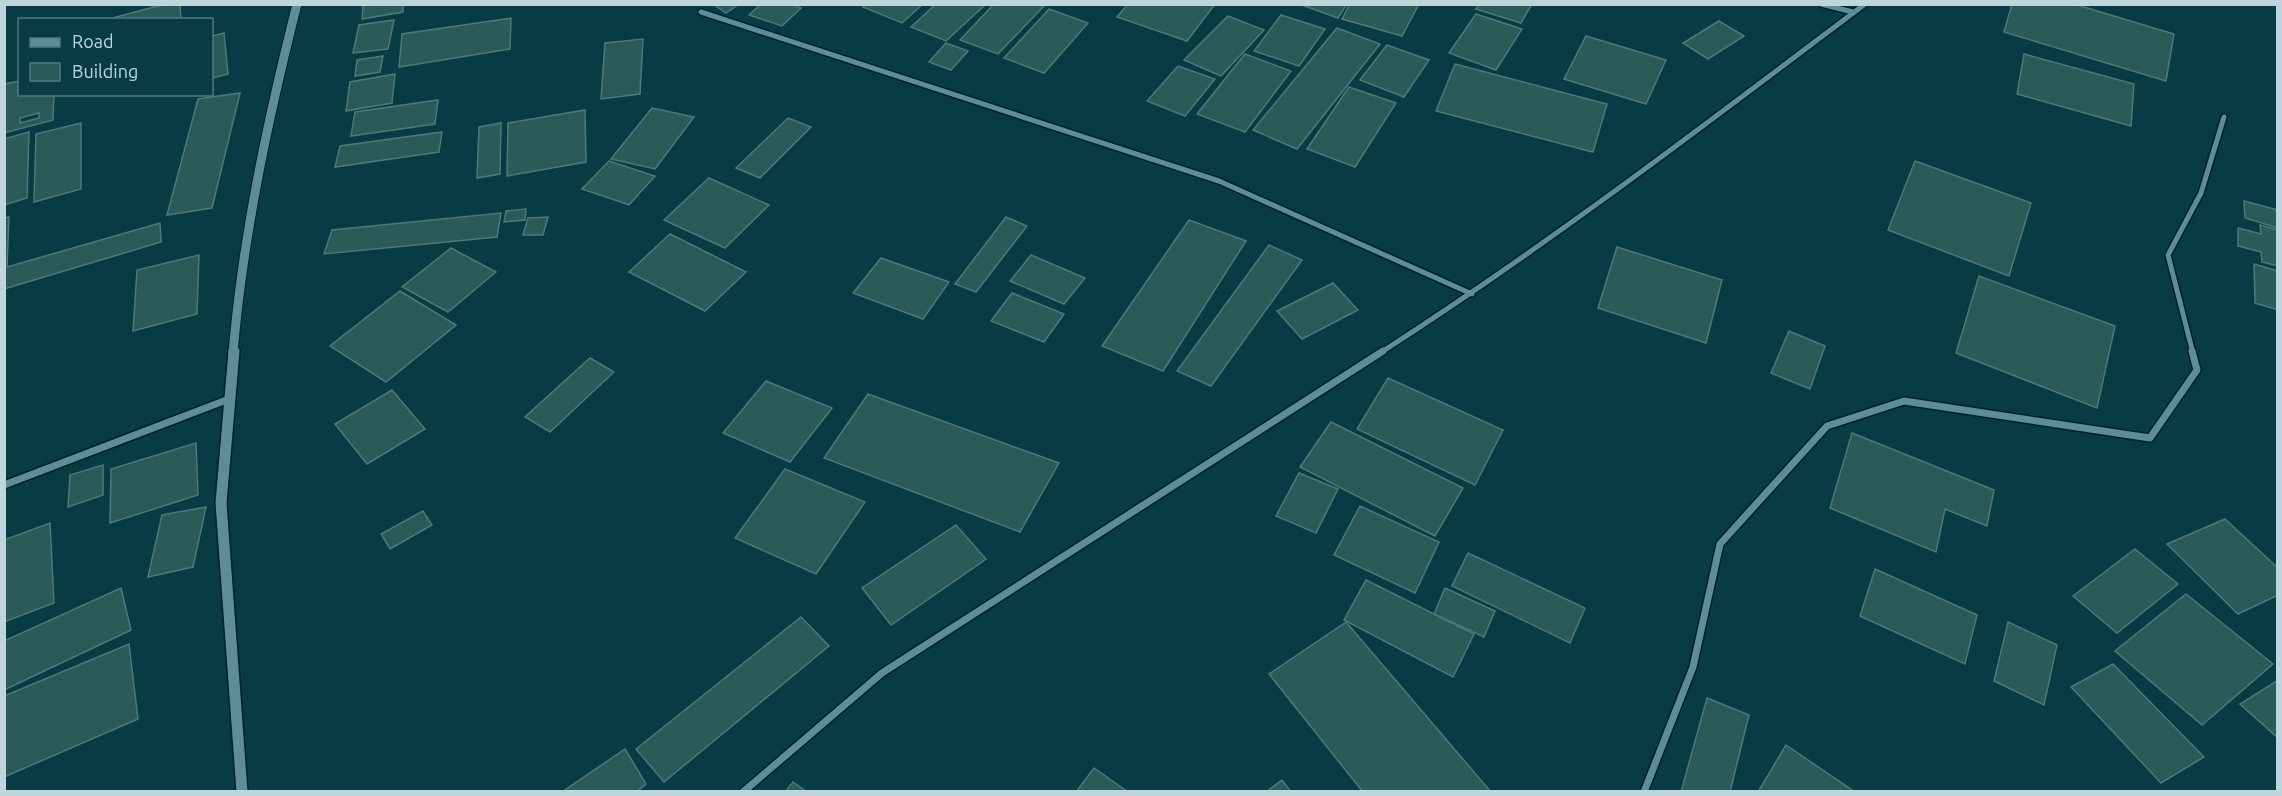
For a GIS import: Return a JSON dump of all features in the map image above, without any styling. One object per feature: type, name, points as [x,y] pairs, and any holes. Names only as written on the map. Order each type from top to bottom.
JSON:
[{"type":"street","points":[[242,792],[221,503],[239,285],[269,117],[297,4]]},
{"type":"street","points":[[1821,4],[1853,12]]},
{"type":"street","points":[[743,792],[882,673],[1472,294],[1697,131],[1864,4]]},
{"type":"street","points":[[701,12],[1219,181],[1472,294]]},
{"type":"street","points":[[1644,792],[1693,667],[1720,544],[1827,426],[1904,401],[2150,438],[2197,370],[2168,255],[2200,193],[2224,117]]},
{"type":"street","points":[[4,485],[229,399]]},
{"type":"building","points":[[165,4],[180,4],[181,18],[112,18]]},
{"type":"building","points":[[403,4],[403,12],[362,19],[363,6]]},
{"type":"building","points":[[713,4],[739,4],[726,13]]},
{"type":"building","points":[[761,4],[791,4],[801,8],[782,26],[749,15]]},
{"type":"building","points":[[866,4],[923,4],[902,23],[863,7]]},
{"type":"building","points":[[936,4],[986,4],[946,41],[911,27]]},
{"type":"building","points":[[994,4],[1045,5],[998,54],[960,40]]},
{"type":"building","points":[[1128,4],[1215,4],[1187,41],[1117,17]]},
{"type":"building","points":[[1299,4],[1347,4],[1338,18]]},
{"type":"building","points":[[1350,4],[1419,4],[1402,36],[1342,19]]},
{"type":"building","points":[[1479,4],[1532,4],[1521,23],[1476,9]]},
{"type":"building","points":[[2012,4],[2074,4],[2174,34],[2166,81],[2004,32]]},
{"type":"building","points":[[1049,9],[1088,23],[1044,73],[1004,58]]},
{"type":"building","points":[[1476,14],[1522,29],[1496,70],[1449,53]]},
{"type":"building","points":[[1281,15],[1325,29],[1299,66],[1254,51]]},
{"type":"building","points":[[1228,16],[1264,30],[1221,76],[1184,60]]},
{"type":"building","points":[[511,18],[510,49],[399,67],[402,34]]},
{"type":"building","points":[[394,20],[388,49],[353,53],[359,25]]},
{"type":"building","points":[[1719,21],[1744,36],[1708,59],[1683,43]]},
{"type":"building","points":[[1337,28],[1380,44],[1297,149],[1253,130]]},
{"type":"building","points":[[224,33],[228,74],[213,78],[213,36]]},
{"type":"building","points":[[1586,36],[1666,60],[1646,104],[1564,79]]},
{"type":"building","points":[[643,39],[640,94],[601,99],[605,43]]},
{"type":"building","points":[[946,43],[968,51],[951,70],[929,62]]},
{"type":"building","points":[[1387,45],[1429,60],[1404,97],[1360,80]]},
{"type":"building","points":[[1245,54],[1291,71],[1245,132],[1197,114]]},
{"type":"building","points":[[2024,54],[2134,84],[2131,126],[2017,94]]},
{"type":"building","points":[[383,56],[380,72],[355,76],[357,60]]},
{"type":"building","points":[[1455,64],[1607,104],[1593,152],[1436,111]]},
{"type":"building","points":[[1178,66],[1215,79],[1185,116],[1147,101]]},
{"type":"building","points":[[395,74],[392,103],[346,111],[350,82]]},
{"type":"building","points":[[18,81],[18,96],[54,96],[53,120],[4,133],[4,84]],"holes":[[[39,113],[39,118],[20,123],[20,118]]]},
{"type":"building","points":[[1349,87],[1396,103],[1355,167],[1307,149]]},
{"type":"building","points":[[240,93],[212,208],[167,215],[198,99]]},
{"type":"building","points":[[438,100],[435,124],[351,136],[355,112]]},
{"type":"building","points":[[652,108],[694,117],[655,169],[611,159]]},
{"type":"building","points":[[585,110],[586,162],[507,176],[508,123]]},
{"type":"building","points":[[788,118],[811,127],[760,178],[736,168]]},
{"type":"building","points":[[81,123],[81,189],[34,202],[36,134]]},
{"type":"building","points":[[501,123],[500,174],[477,178],[479,127]]},
{"type":"building","points":[[29,132],[27,198],[4,205],[4,139]]},
{"type":"building","points":[[442,132],[439,152],[335,167],[340,146]]},
{"type":"building","points":[[609,161],[655,176],[629,205],[582,189]]},
{"type":"building","points":[[1915,161],[2031,203],[2009,276],[1888,230]]},
{"type":"building","points":[[709,178],[769,205],[725,248],[664,220]]},
{"type":"building","points":[[2244,201],[2278,210],[2278,228],[2245,218]]},
{"type":"building","points":[[526,209],[525,220],[504,222],[506,211]]},
{"type":"building","points":[[501,213],[497,237],[324,254],[332,230]]},
{"type":"building","points":[[9,217],[7,267],[160,223],[161,242],[4,289],[4,218]]},
{"type":"building","points":[[548,217],[543,235],[523,235],[528,218]]},
{"type":"building","points":[[1006,217],[1027,226],[976,292],[955,284]]},
{"type":"building","points":[[1189,220],[1246,241],[1163,371],[1102,346]]},
{"type":"building","points":[[2260,225],[2278,230],[2278,266],[2262,262],[2261,252],[2238,246],[2238,228],[2261,234]]},
{"type":"building","points":[[670,234],[746,272],[705,311],[629,272]]},
{"type":"building","points":[[1269,245],[1302,260],[1211,386],[1177,371]]},
{"type":"building","points":[[1617,247],[1722,280],[1706,343],[1598,308]]},
{"type":"building","points":[[451,248],[496,272],[448,312],[402,287]]},
{"type":"building","points":[[199,255],[197,314],[133,331],[137,270]]},
{"type":"building","points":[[1031,255],[1085,278],[1064,304],[1010,281]]},
{"type":"building","points":[[881,258],[949,282],[923,319],[853,293]]},
{"type":"building","points":[[2254,264],[2278,271],[2278,310],[2255,303]]},
{"type":"building","points":[[1979,276],[2115,326],[2097,408],[1956,353]]},
{"type":"building","points":[[1333,283],[1358,310],[1302,339],[1277,311]]},
{"type":"building","points":[[400,291],[456,325],[386,382],[330,346]]},
{"type":"building","points":[[1012,293],[1064,314],[1044,342],[991,321]]},
{"type":"building","points":[[1789,331],[1825,346],[1810,389],[1771,373]]},
{"type":"building","points":[[590,358],[614,372],[550,432],[525,417]]},
{"type":"building","points":[[1388,378],[1503,430],[1475,485],[1357,429]]},
{"type":"building","points":[[766,381],[832,408],[790,462],[723,433]]},
{"type":"building","points":[[392,390],[425,429],[367,464],[335,424]]},
{"type":"building","points":[[868,394],[1059,463],[1020,532],[824,458]]},
{"type":"building","points":[[1331,422],[1463,488],[1435,536],[1300,467]]},
{"type":"building","points":[[1852,433],[1994,490],[1987,526],[1945,509],[1936,552],[1830,508]]},
{"type":"building","points":[[196,443],[198,495],[110,523],[111,469]]},
{"type":"building","points":[[103,465],[103,495],[68,507],[70,475]]},
{"type":"building","points":[[785,469],[865,502],[816,574],[735,538]]},
{"type":"building","points":[[1299,473],[1338,489],[1316,533],[1276,516]]},
{"type":"building","points":[[1360,506],[1439,542],[1415,593],[1334,555]]},
{"type":"building","points":[[206,507],[193,567],[148,577],[162,515]]},
{"type":"building","points":[[423,511],[432,525],[390,549],[381,534]]},
{"type":"building","points":[[2225,519],[2278,568],[2278,595],[2238,614],[2167,544]]},
{"type":"building","points":[[50,523],[54,603],[4,622],[4,540]]},
{"type":"building","points":[[956,525],[986,559],[891,625],[862,588]]},
{"type":"building","points":[[2135,549],[2178,584],[2117,633],[2073,596]]},
{"type":"building","points":[[1468,553],[1585,608],[1570,643],[1452,586]]},
{"type":"building","points":[[1875,569],[1977,615],[1965,664],[1860,616]]},
{"type":"building","points":[[1366,580],[1474,634],[1453,677],[1344,620]]},
{"type":"building","points":[[121,588],[131,630],[4,690],[4,641]]},
{"type":"building","points":[[1445,588],[1495,611],[1484,637],[1434,614]]},
{"type":"building","points":[[2186,594],[2273,664],[2202,725],[2115,651]]},
{"type":"building","points":[[801,617],[829,646],[664,782],[636,749]]},
{"type":"building","points":[[1346,622],[1491,792],[1363,792],[1269,674]]},
{"type":"building","points":[[2008,622],[2057,645],[2044,705],[1994,681]]},
{"type":"building","points":[[129,644],[138,719],[4,777],[4,696]]},
{"type":"building","points":[[2113,664],[2204,757],[2161,783],[2071,687]]},
{"type":"building","points":[[2278,680],[2278,738],[2240,704]]},
{"type":"building","points":[[1707,698],[1749,715],[1730,792],[1681,792]]},
{"type":"building","points":[[1786,745],[1855,792],[1758,792]]},
{"type":"building","points":[[625,749],[646,784],[636,792],[562,792]]},
{"type":"building","points":[[1094,768],[1128,792],[1076,792]]},
{"type":"building","points":[[1282,780],[1291,792],[1266,792]]},
{"type":"building","points":[[793,782],[807,792],[785,792]]}]
